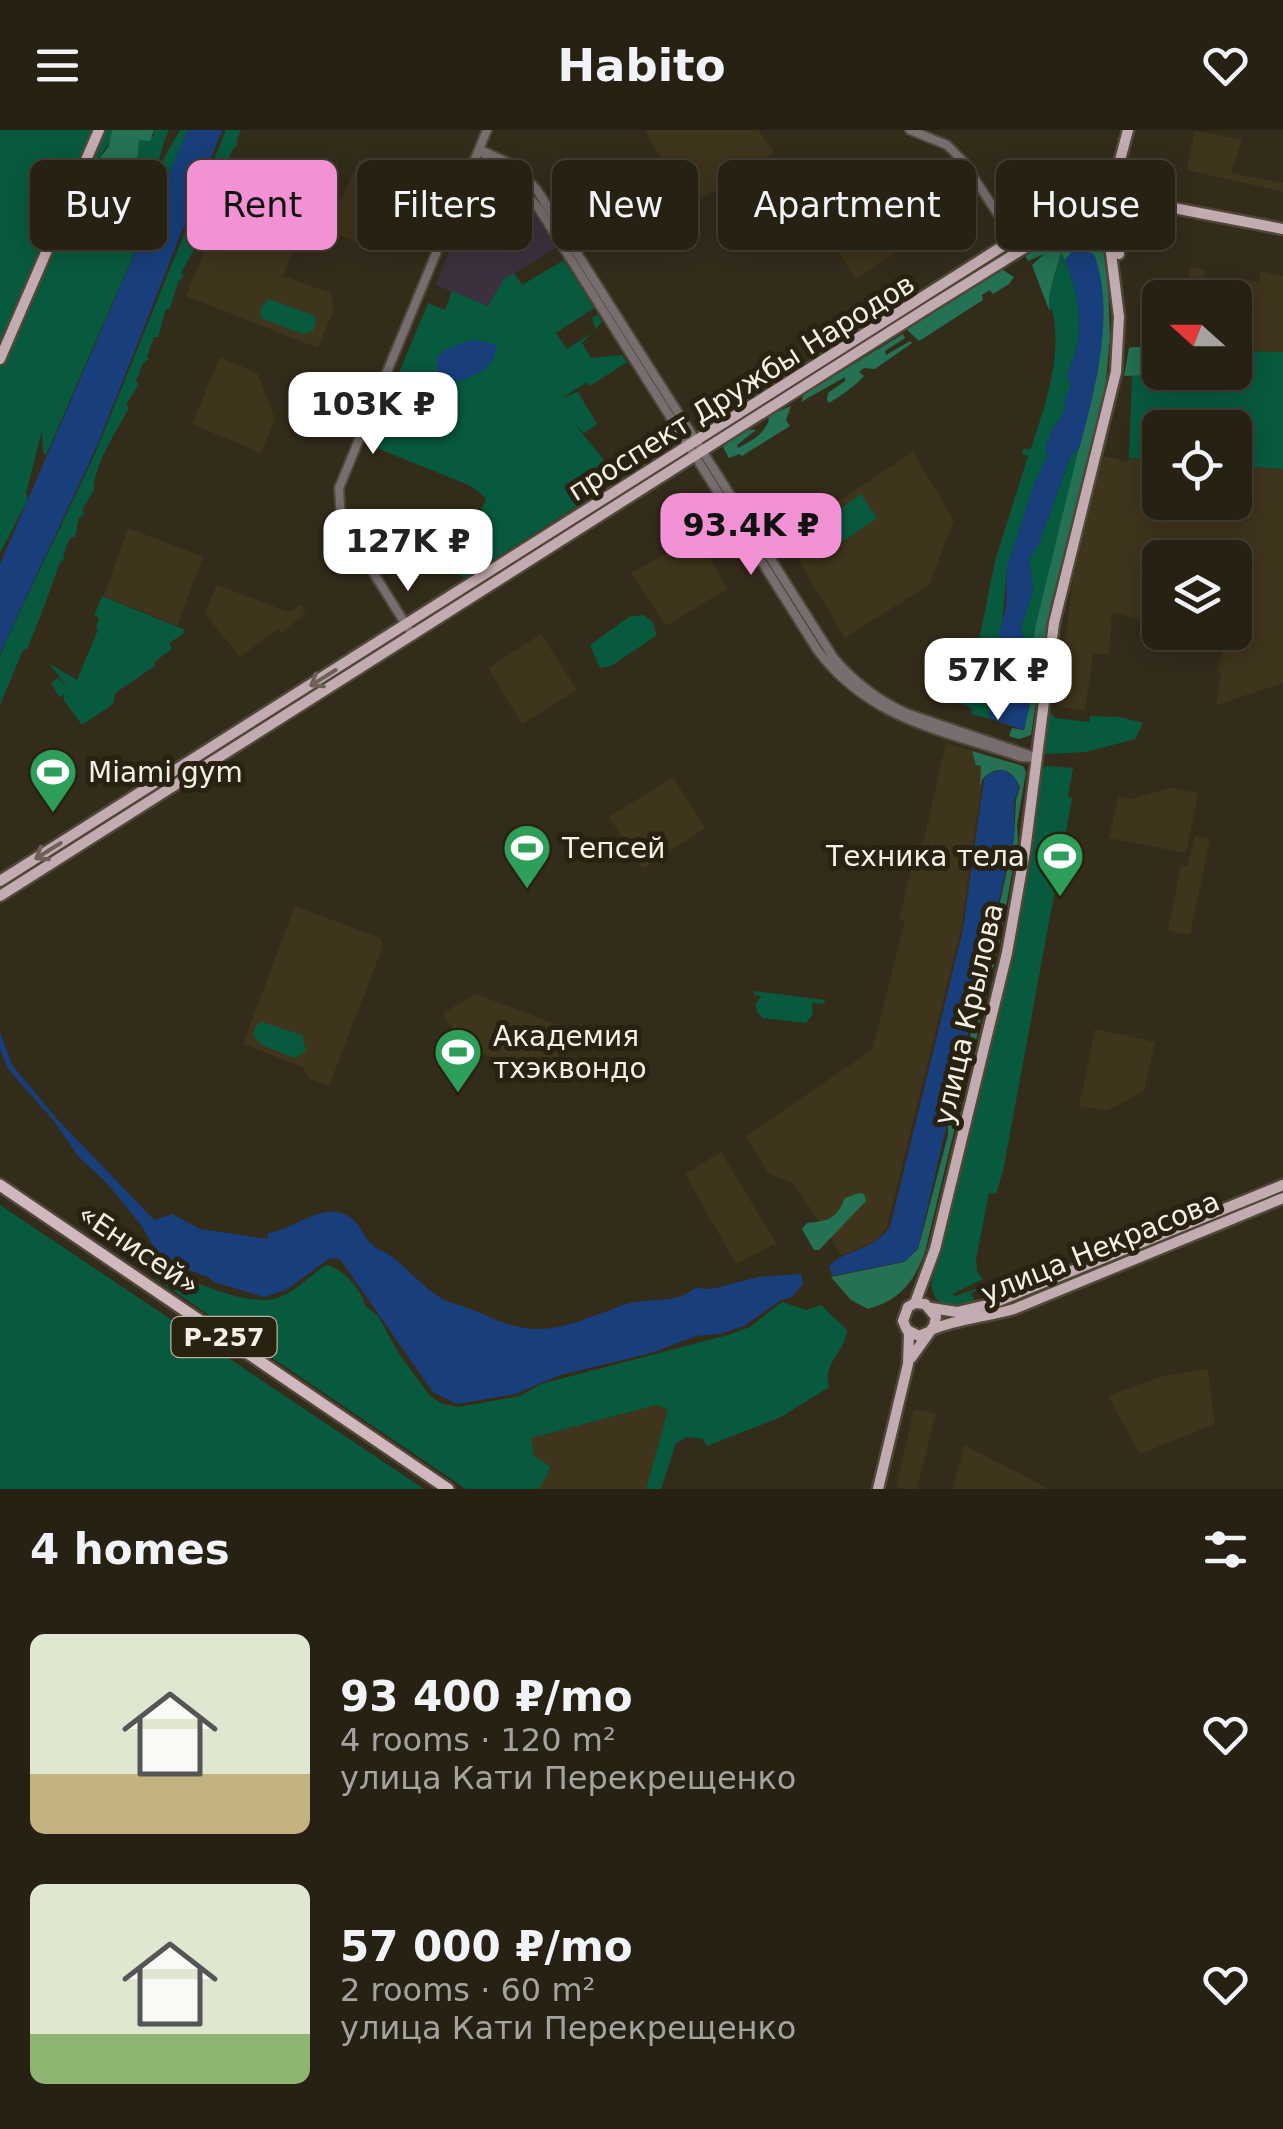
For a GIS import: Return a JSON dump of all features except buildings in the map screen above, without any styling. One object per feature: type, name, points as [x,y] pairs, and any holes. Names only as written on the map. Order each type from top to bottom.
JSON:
[{"type":"highway","name":"«Енисей»","points":[[0,1185],[448,1489]]},
{"type":"highway","name":"«Енисей»","points":[[0,1194],[434,1489]]},
{"type":"main road","points":[[0,359],[99,130]]},
{"type":"main road","name":"улица Крылова","points":[[1121,160],[1128,130]]},
{"type":"main road","points":[[1175,207],[1283,229]]},
{"type":"main road","name":"проспект Дружбы Народов","points":[[0,896],[406,625],[997,250]]},
{"type":"main road","name":"проспект Дружбы Народов","points":[[0,881],[413,636],[1022,250]]},
{"type":"main road","name":"улица Крылова","points":[[878,1489],[908,1364],[910,1332],[904,1326],[903,1316],[914,1304],[935,1249],[1007,953],[1025,851],[1054,623],[1112,391],[1123,308],[1122,275],[1116,250]]},
{"type":"main road","name":"улица Некрасова","points":[[931,1307],[966,1311],[1021,1294],[1283,1184]]},
{"type":"main road","name":"улица Некрасова","points":[[930,1332],[945,1324],[981,1319],[1014,1308],[1283,1198]]},
{"type":"main road","points":[[908,1364],[936,1322],[928,1292],[935,1249]]},
{"type":"main road","points":[[914,1304],[931,1307]]},
{"type":"main road","points":[[910,1332],[919,1336],[930,1332]]},
{"type":"street","points":[[413,636],[347,530],[339,512],[340,488],[488,130]]},
{"type":"street","points":[[910,130],[947,145],[963,160],[996,211]]},
{"type":"street","points":[[479,150],[506,160],[532,182],[692,443],[850,678],[885,703],[906,712],[1024,750],[1037,758]]},
{"type":"shaded area","points":[[644,130],[758,130],[774,152],[762,160],[718,160],[718,188],[698,201],[698,160],[663,160]]},
{"type":"shaded area","points":[[1195,131],[1242,140],[1231,173],[1283,183],[1283,192],[1187,170]]},
{"type":"shaded area","points":[[357,164],[357,243],[337,235],[337,209]]},
{"type":"shaded area","points":[[532,208],[552,241],[553,250],[503,280],[488,306],[436,285],[450,250],[532,250]]},
{"type":"shaded area","points":[[205,250],[294,250],[283,276],[330,293],[334,309],[318,348],[186,296]]},
{"type":"shaded area","points":[[838,250],[900,250],[855,279]]},
{"type":"shaded area","points":[[1191,267],[1205,270],[1203,280],[1188,280]]},
{"type":"shaded area","points":[[1261,271],[1283,276],[1283,352],[1252,351],[1252,281],[1259,282]]},
{"type":"shaded area","points":[[220,357],[258,374],[275,419],[261,453],[192,424]]},
{"type":"shaded area","points":[[913,452],[954,520],[929,585],[845,638],[784,537]]},
{"type":"shaded area","points":[[1103,456],[1128,462],[1129,458],[1142,459],[1142,520],[1252,520],[1252,467],[1283,469],[1283,683],[1216,705],[1222,650],[1252,650],[1252,540],[1142,540],[1142,620],[1112,612],[1109,654],[1093,654],[1085,711],[1057,706],[1073,579]]},
{"type":"shaded area","points":[[128,528],[203,557],[177,626],[104,596]]},
{"type":"shaded area","points":[[697,535],[727,589],[666,626],[631,573]]},
{"type":"shaded area","points":[[217,585],[288,612],[300,605],[306,613],[282,633],[278,629],[240,657],[205,614]]},
{"type":"shaded area","points":[[541,634],[577,690],[522,724],[488,668]]},
{"type":"shaded area","points":[[946,743],[986,755],[961,929],[887,1227],[876,1241],[842,1255],[793,1183],[769,1174],[746,1136],[872,1050],[905,921],[899,919],[911,869],[917,870]]},
{"type":"shaded area","points":[[673,777],[705,828],[643,869],[609,817]]},
{"type":"shaded area","points":[[1170,788],[1198,793],[1186,853],[1109,838],[1118,797],[1131,799]]},
{"type":"shaded area","points":[[1194,836],[1210,839],[1190,935],[1168,930],[1181,865],[1188,866]]},
{"type":"shaded area","points":[[295,906],[380,938],[383,946],[329,1086],[309,1078],[302,1067],[243,1044]]},
{"type":"shaded area","points":[[476,994],[568,1029],[550,1079],[464,1047],[443,1013]]},
{"type":"shaded area","points":[[1095,1029],[1155,1042],[1144,1091],[1107,1111],[1079,1106]]},
{"type":"shaded area","points":[[721,1152],[776,1243],[736,1264],[685,1174]]},
{"type":"shaded area","points":[[1208,1369],[1215,1424],[1140,1454],[1108,1396],[1163,1376]]},
{"type":"shaded area","points":[[656,1405],[668,1408],[646,1489],[539,1489],[551,1467],[534,1456],[530,1438]]},
{"type":"shaded area","points":[[914,1409],[936,1414],[917,1489],[906,1489],[896,1487]]},
{"type":"shaded area","points":[[964,1445],[1027,1477],[1047,1489],[953,1489]]},
{"type":"green space","points":[[0,130],[95,130],[82,160],[30,160],[30,250],[43,250],[0,349]]},
{"type":"green space","points":[[102,130],[112,130],[110,142],[97,160],[89,160]]},
{"type":"green space","points":[[112,130],[154,130],[150,141],[139,140],[137,160],[98,160],[109,146]]},
{"type":"green space","points":[[154,130],[169,130],[159,160],[136,160],[139,140],[154,136]]},
{"type":"green space","points":[[180,130],[188,130],[167,178],[167,160],[163,160]]},
{"type":"green space","points":[[226,130],[241,130],[228,160],[214,160]]},
{"type":"green space","points":[[187,226],[187,250],[194,250],[181,273],[184,276],[178,282],[170,309],[166,309],[158,337],[154,337],[149,359],[143,363],[136,381],[139,384],[126,405],[129,408],[101,459],[94,490],[82,510],[75,537],[70,538],[65,559],[60,562],[27,649],[23,650],[0,705],[0,656],[95,454]]},
{"type":"green space","points":[[50,250],[136,250],[46,455],[42,431],[26,493],[28,499],[0,553],[0,366]]},
{"type":"green space","points":[[1030,250],[1103,250],[1110,338],[1104,401],[1051,604],[1031,735],[1019,739],[1009,736],[1012,728],[1024,730],[1032,694],[1030,669],[1035,628],[1098,370],[1100,335],[1073,251],[1065,260],[1061,252],[1049,310],[1032,265],[1044,254],[1028,261],[1024,253]]},
{"type":"green space","points":[[1061,250],[1073,280],[1079,312],[1077,344],[1067,374],[1071,388],[1064,412],[1051,432],[1047,457],[1007,567],[990,719],[971,714],[972,708],[962,704],[995,561],[1028,456],[1022,454],[1024,448],[1029,450],[1032,446],[1051,378],[1055,326],[1052,309],[1049,310]]},
{"type":"green space","points":[[564,260],[594,308],[556,333],[567,349],[592,333],[582,343],[591,358],[622,355],[627,362],[590,386],[587,382],[562,398],[578,392],[597,424],[584,433],[573,422],[613,471],[608,486],[465,578],[458,575],[486,498],[471,486],[369,445],[428,303],[445,310],[452,291],[488,306],[503,280],[514,273],[522,285]]},
{"type":"green space","points":[[1000,268],[1014,277],[1009,284],[993,294],[989,290],[982,295],[983,300],[919,341],[905,328],[946,301],[954,300]]},
{"type":"green space","points":[[268,299],[313,315],[313,331],[303,334],[261,318],[261,308]]},
{"type":"green space","points":[[598,315],[602,322],[596,329],[592,318]]},
{"type":"green space","points":[[903,334],[905,338],[885,351],[886,355],[912,343],[875,369],[864,368],[859,372],[864,376],[839,397],[829,403],[827,400],[828,393],[845,377],[801,402],[804,394]]},
{"type":"green space","points":[[1133,347],[1142,347],[1142,390],[1252,390],[1252,351],[1283,352],[1283,469],[1252,467],[1252,410],[1142,410],[1142,459],[1129,458]]},
{"type":"green space","points":[[1142,347],[1142,375],[1124,376],[1129,348]]},
{"type":"green space","points":[[791,406],[786,420],[790,426],[742,456],[729,458],[723,447],[734,437],[746,430],[756,430],[738,448],[753,440],[769,420],[767,416]]},
{"type":"green space","points":[[1079,449],[1035,628],[1030,669],[1021,626],[1033,591],[1029,559],[1038,546],[1071,455]]},
{"type":"green space","points":[[861,494],[877,518],[816,560],[800,537]]},
{"type":"green space","points":[[102,596],[185,630],[169,643],[172,649],[154,662],[155,666],[115,693],[113,704],[82,725],[63,699],[65,694],[59,697],[51,683],[58,678],[69,690],[50,664],[77,680],[98,630],[99,618],[94,616]]},
{"type":"green space","points":[[643,615],[652,621],[657,635],[611,666],[600,668],[590,645],[629,617]]},
{"type":"green space","points":[[1049,711],[1055,718],[1089,722],[1090,716],[1120,717],[1143,723],[1135,739],[1086,752],[1047,754],[1043,751]]},
{"type":"green space","points":[[972,751],[1023,766],[1026,772],[1000,940],[925,1252],[904,1288],[889,1301],[868,1309],[851,1300],[831,1277],[904,1262],[918,1249],[948,1135],[948,1117],[960,1082],[1014,839],[1020,787],[1008,772],[998,770],[982,780],[980,788],[981,766],[976,765]]},
{"type":"green space","points":[[1046,766],[1073,768],[1068,797],[1072,798],[1003,1171],[996,1194],[989,1193],[976,1259],[977,1272],[983,1279],[952,1294],[978,1288],[971,1294],[975,1302],[948,1307],[936,1299],[931,1286],[976,1097],[1038,772]]},
{"type":"green space","points":[[754,991],[825,1000],[824,1004],[812,1003],[813,1014],[806,1023],[763,1018],[756,1004],[761,996],[754,995]]},
{"type":"green space","points":[[262,1022],[302,1035],[306,1051],[294,1058],[262,1045],[253,1036],[256,1025]]},
{"type":"green space","points":[[864,1194],[866,1201],[819,1250],[814,1250],[802,1229],[807,1223],[831,1218],[845,1198]]},
{"type":"green space","points":[[0,1205],[424,1489],[0,1489]]},
{"type":"green space","points":[[148,1255],[193,1281],[250,1299],[280,1297],[326,1265],[332,1267],[350,1281],[365,1306],[378,1316],[399,1354],[430,1396],[442,1404],[459,1407],[520,1396],[541,1384],[728,1335],[750,1327],[782,1302],[806,1310],[821,1305],[847,1330],[831,1364],[829,1387],[781,1417],[707,1446],[703,1439],[687,1437],[676,1443],[661,1489],[646,1489],[668,1409],[656,1405],[531,1438],[534,1456],[551,1467],[539,1489],[466,1489],[150,1275],[142,1265]]},
{"type":"green space","points":[[1011,1286],[1014,1289],[999,1297],[977,1301]]},
{"type":"water","points":[[188,130],[222,130],[210,160],[187,160],[187,218],[97,446],[0,653],[0,564],[136,250],[167,250],[167,178]]},
{"type":"water","points":[[1072,251],[1094,254],[1103,300],[1101,351],[1079,449],[1071,455],[1038,546],[1029,559],[1033,591],[1021,626],[1032,694],[1024,730],[990,719],[989,708],[998,671],[996,648],[1006,607],[1007,567],[1047,457],[1045,448],[1064,412],[1065,396],[1071,388],[1067,374],[1079,332],[1074,288],[1065,260]]},
{"type":"water","points":[[471,340],[496,344],[492,361],[470,377],[443,381],[437,372],[437,356]]},
{"type":"water","points":[[1004,770],[1019,787],[1014,801],[1014,836],[918,1248],[906,1261],[833,1276],[829,1266],[875,1242],[890,1227],[963,930],[984,780],[989,773]]},
{"type":"water","points":[[0,1032],[12,1065],[58,1120],[154,1220],[172,1214],[200,1229],[267,1239],[268,1233],[314,1215],[341,1213],[353,1220],[373,1245],[436,1295],[522,1328],[554,1328],[623,1305],[670,1299],[695,1288],[712,1289],[758,1277],[801,1274],[803,1284],[792,1297],[781,1300],[744,1326],[560,1375],[515,1394],[457,1404],[433,1392],[340,1259],[330,1258],[286,1290],[264,1297],[169,1263],[107,1183],[79,1157],[8,1069],[0,1049]]},
{"type":"place","name":"Miami gym","points":[[53,814]]},
{"type":"place","name":"Тепсей","points":[[527,890]]},
{"type":"place","name":"Техника тела","points":[[1060,898]]},
{"type":"place","name":"Академия тхэквондо","points":[[458,1094]]}]
